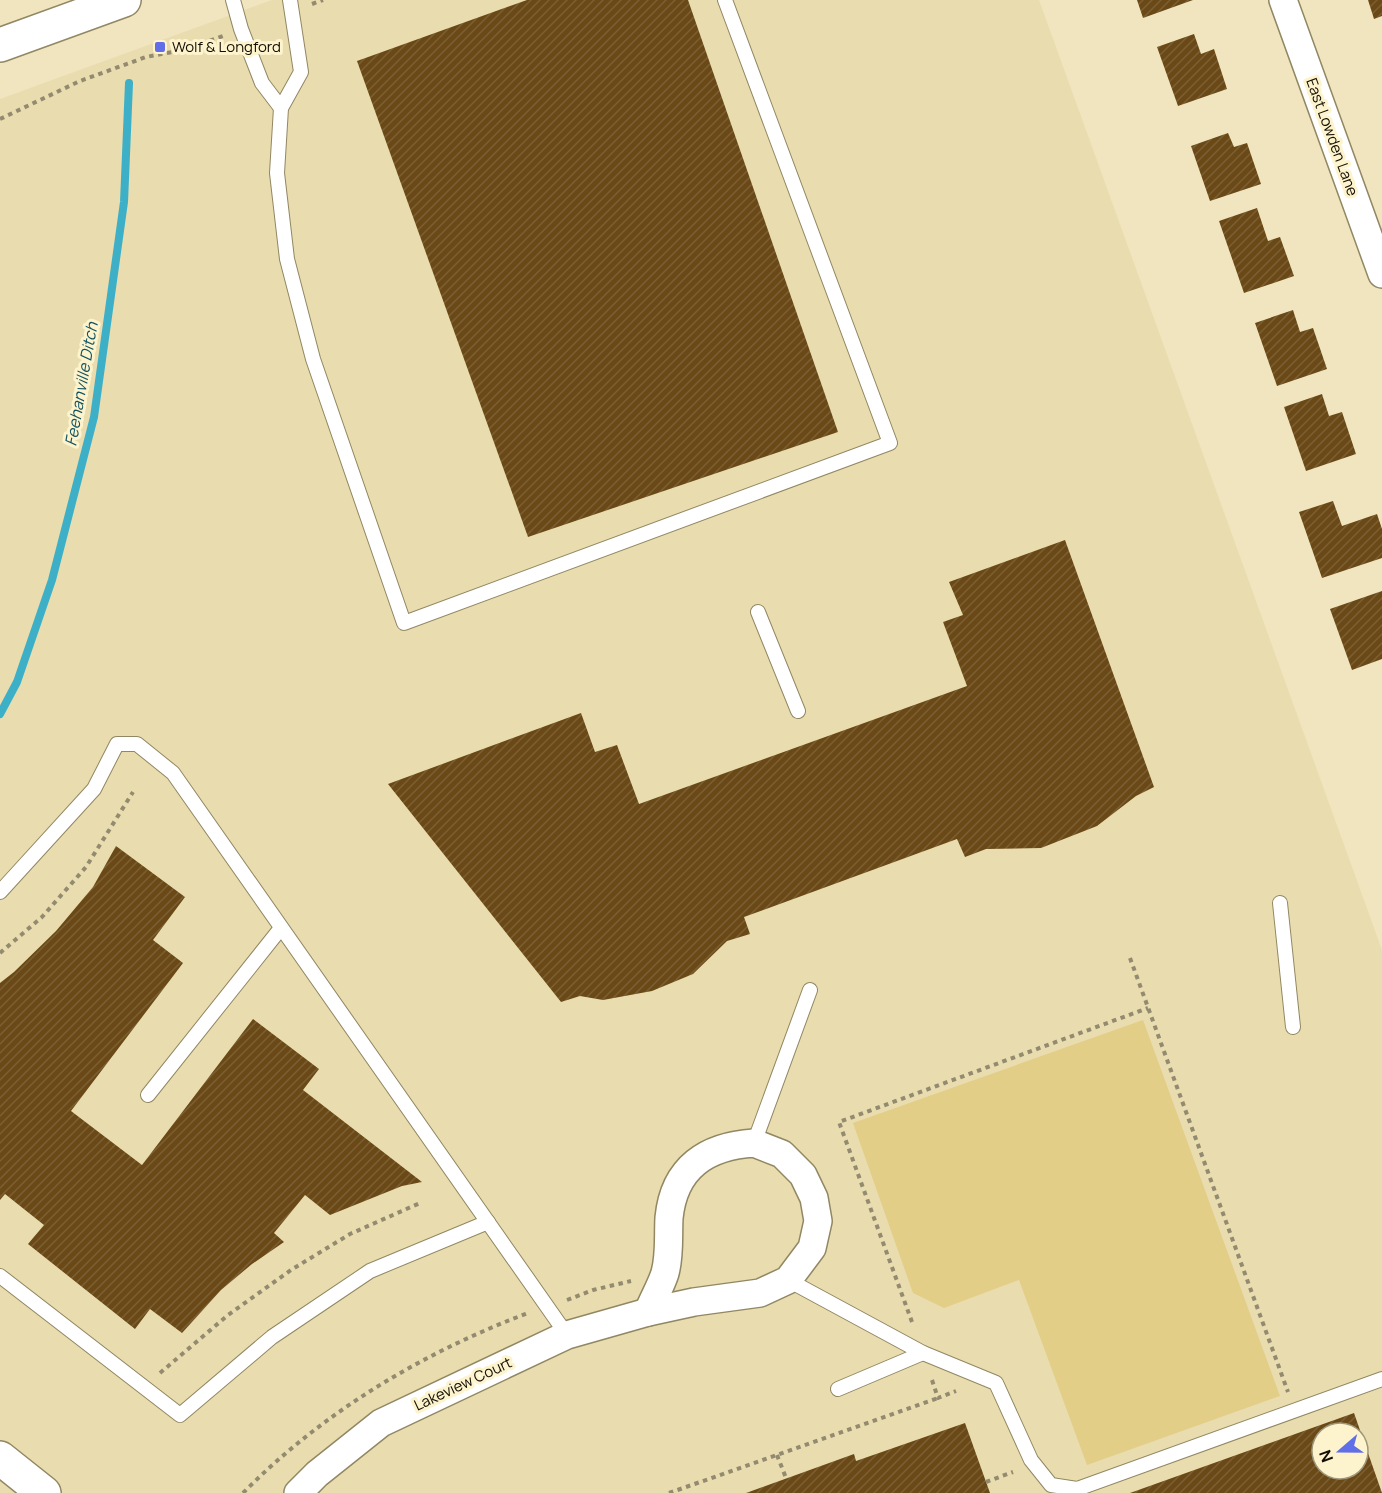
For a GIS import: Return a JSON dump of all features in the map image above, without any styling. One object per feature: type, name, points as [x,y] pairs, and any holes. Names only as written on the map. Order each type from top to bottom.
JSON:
[{"type":"main road","points":[[0,45],[124,0]]},
{"type":"main road","points":[[0,1458],[44,1493]]},
{"type":"street","name":"East Lowden Lane","points":[[1283,0],[1371,210],[1382,274]]},
{"type":"street","name":"Lakeview Court","points":[[298,1493],[316,1474],[381,1423],[567,1335],[648,1312],[694,1302],[760,1293],[788,1280],[812,1248],[818,1221],[814,1198],[803,1175],[782,1154],[754,1143],[735,1144],[716,1149],[693,1163],[677,1187],[669,1217],[670,1242],[664,1274],[648,1312]]},
{"type":"lane","points":[[233,0],[241,29],[262,83],[281,108]]},
{"type":"lane","points":[[291,6],[301,72],[281,108],[277,173],[287,259],[314,359],[404,623],[890,443],[724,0]]},
{"type":"lane","points":[[758,612],[798,711]]},
{"type":"lane","points":[[0,891],[94,789],[117,744],[137,744],[173,774],[567,1335]]},
{"type":"lane","points":[[1280,903],[1293,1027]]},
{"type":"lane","points":[[148,1095],[281,928]]},
{"type":"lane","points":[[754,1143],[810,990]]},
{"type":"lane","points":[[0,1276],[180,1416],[272,1337],[370,1271],[488,1222]]},
{"type":"lane","points":[[788,1280],[922,1353],[996,1383],[1031,1460],[1051,1485],[1077,1489],[1382,1379]]},
{"type":"lane","points":[[838,1389],[922,1353]]},
{"type":"path","points":[[291,6],[323,0]]},
{"type":"path","points":[[0,119],[80,81],[146,57],[183,50],[241,29]]},
{"type":"path","points":[[0,953],[42,917],[86,867],[133,792]]},
{"type":"path","points":[[1130,958],[1295,1410]]},
{"type":"path","points":[[938,1398],[839,1122],[1148,1008]]},
{"type":"path","points":[[151,1366],[160,1373],[220,1321],[291,1270],[350,1234],[420,1203]]},
{"type":"path","points":[[669,1493],[958,1390]]},
{"type":"path","points":[[777,1455],[786,1478]]},
{"type":"path","points":[[987,1482],[1014,1474],[1010,1462]]},
{"type":"shaded area","points":[[272,0],[1039,0],[1382,950],[1382,1493],[0,1493],[0,99]]},
{"type":"shaded area","points":[[1143,1020],[1280,1396],[1087,1465],[1019,1280],[944,1308],[913,1293],[853,1123]]},
{"type":"building","points":[[527,0],[688,0],[838,432],[528,537],[357,61]]},
{"type":"building","points":[[1137,0],[1193,0],[1143,18]]},
{"type":"building","points":[[1368,0],[1382,0],[1382,16],[1374,19]]},
{"type":"building","points":[[1194,34],[1201,54],[1214,49],[1227,89],[1178,106],[1157,47]]},
{"type":"building","points":[[1228,133],[1234,147],[1247,143],[1261,184],[1210,201],[1191,146]]},
{"type":"building","points":[[1257,208],[1268,241],[1280,237],[1294,276],[1244,293],[1219,221]]},
{"type":"building","points":[[1293,310],[1300,332],[1313,328],[1327,369],[1277,386],[1255,323]]},
{"type":"building","points":[[1322,394],[1329,416],[1342,412],[1356,454],[1306,471],[1284,407]]},
{"type":"building","points":[[1333,501],[1342,526],[1377,514],[1382,529],[1382,558],[1322,578],[1299,512]]},
{"type":"building","points":[[1065,540],[1154,787],[1136,796],[1097,826],[1041,848],[986,849],[965,857],[957,839],[744,917],[750,934],[727,941],[693,974],[652,991],[603,1000],[580,996],[561,1002],[388,784],[581,713],[595,752],[617,745],[639,804],[967,686],[943,622],[963,615],[949,582]]},
{"type":"building","points":[[1382,591],[1382,659],[1352,670],[1330,609]]},
{"type":"building","points":[[116,846],[185,897],[153,940],[183,963],[71,1111],[142,1165],[253,1019],[319,1069],[303,1090],[422,1182],[402,1186],[330,1215],[305,1195],[274,1233],[284,1242],[252,1264],[221,1290],[182,1333],[150,1309],[135,1329],[28,1244],[44,1225],[5,1194],[0,1200],[0,983],[56,931],[93,887]]},
{"type":"building","points":[[1354,1413],[1357,1421],[1332,1421]]},
{"type":"building","points":[[965,1423],[990,1493],[746,1493],[854,1454],[856,1461]]},
{"type":"building","points":[[1310,1429],[1310,1481],[1370,1481],[1370,1459],[1382,1493],[1130,1493]]},
{"type":"waterway","name":"Feehanville Ditch","points":[[0,714],[17,682],[52,580],[94,417],[124,202],[129,83]]},
{"type":"place","name":"Wolf & Longford","points":[[160,47]]}]
